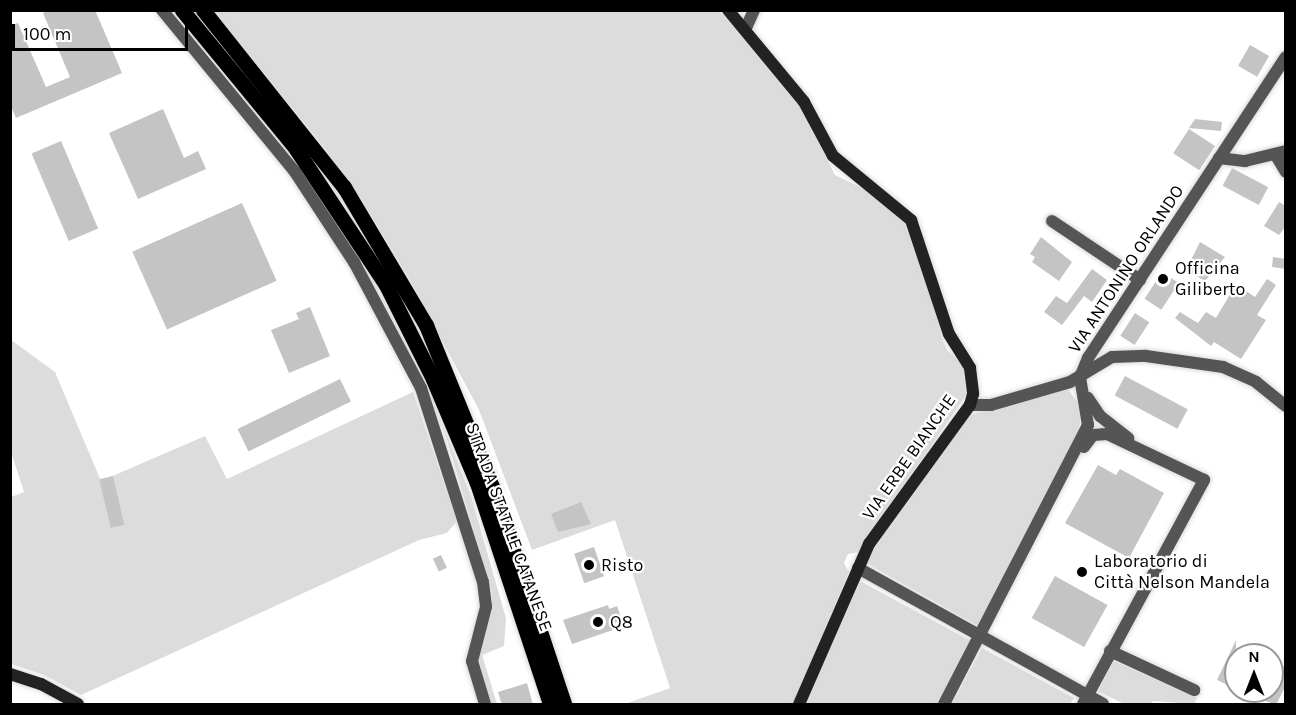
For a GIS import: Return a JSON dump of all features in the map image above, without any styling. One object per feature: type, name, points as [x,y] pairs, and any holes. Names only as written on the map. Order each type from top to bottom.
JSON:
[{"type":"main road","name":"STRADA STATALE CATANESE","points":[[182,10],[296,149],[386,285],[433,379],[477,483],[550,705]]},
{"type":"main road","name":"STRADA STATALE CATANESE","points":[[203,10],[344,187],[426,325],[492,486],[564,705]]},
{"type":"street","points":[[162,10],[295,172],[354,262],[421,388],[483,582],[486,607],[472,661],[485,705]]},
{"type":"street","name":"VIA ERBE BIANCHE","points":[[728,10],[746,28],[804,102],[833,156],[911,220],[949,334],[970,368],[970,405],[882,525],[858,568],[799,705]]},
{"type":"street","points":[[746,28],[754,10]]},
{"type":"street","name":"VIA ANTONINO ORLANDO","points":[[944,705],[1071,465],[1088,425],[1085,395],[1080,377],[1140,280],[1286,57]]},
{"type":"street","points":[[1219,158],[1245,161],[1280,153],[1286,172]]},
{"type":"street","points":[[1052,221],[1140,280]]},
{"type":"street","points":[[970,405],[991,405],[1080,377],[1112,357],[1186,360],[1232,371],[1256,382],[1286,406]]},
{"type":"street","points":[[1085,395],[1100,416],[1139,447]]},
{"type":"street","points":[[1071,465],[1093,435],[1099,433],[1139,447],[1204,480],[1085,700]]},
{"type":"street","points":[[858,568],[981,636],[1085,700],[1103,705]]},
{"type":"street","points":[[1110,651],[1194,690]]},
{"type":"street","points":[[10,674],[41,684],[78,705]]},
{"type":"shaded area","points":[[213,11],[719,11],[761,54],[799,105],[835,175],[868,191],[905,224],[929,286],[943,341],[947,350],[963,363],[966,395],[859,552],[848,554],[844,563],[849,572],[793,704],[625,704],[670,688],[615,520],[532,550],[479,410],[411,282],[360,197],[319,141]]},
{"type":"shaded area","points":[[11,340],[55,372],[101,481],[205,436],[227,479],[413,392],[457,521],[447,533],[419,540],[81,695],[44,675],[11,664],[11,497],[24,492],[11,452]]},
{"type":"shaded area","points":[[1068,389],[1082,409],[1078,435],[978,626],[866,563],[881,537],[970,415]]},
{"type":"shaded area","points":[[442,423],[471,496],[506,618],[504,646],[482,655],[497,704],[491,704],[478,657],[492,610],[492,592]]},
{"type":"shaded area","points":[[860,581],[971,641],[937,704],[805,704]]},
{"type":"shaded area","points":[[982,648],[1074,698],[1070,704],[952,704]]},
{"type":"shaded area","points":[[1114,661],[1197,698],[1194,704],[1153,701],[1151,704],[1124,704],[1098,691]]},
{"type":"building","points":[[48,10],[95,10],[122,73],[16,118],[10,104],[10,26],[18,23],[46,87],[70,77],[43,13]]},
{"type":"building","points":[[1250,45],[1269,56],[1257,77],[1238,66]]},
{"type":"building","points":[[163,109],[184,158],[198,151],[206,169],[138,199],[109,133]]},
{"type":"building","points":[[1195,119],[1222,122],[1221,131],[1189,128]]},
{"type":"building","points":[[1189,129],[1215,146],[1199,170],[1173,153]]},
{"type":"building","points":[[61,141],[98,228],[69,241],[32,154]]},
{"type":"building","points":[[1232,168],[1268,187],[1259,205],[1223,186]]},
{"type":"building","points":[[1279,202],[1286,206],[1286,226],[1279,235],[1264,226]]},
{"type":"building","points":[[242,203],[277,281],[167,329],[132,252]]},
{"type":"building","points":[[1041,237],[1072,262],[1059,281],[1032,262],[1035,257],[1030,254]]},
{"type":"building","points":[[1200,242],[1225,257],[1205,281],[1186,270]]},
{"type":"building","points":[[1273,257],[1286,259],[1286,269],[1272,267]]},
{"type":"building","points":[[1092,269],[1107,280],[1092,302],[1084,296],[1062,325],[1044,312],[1056,296],[1067,303]]},
{"type":"building","points":[[1162,272],[1179,283],[1161,310],[1145,299]]},
{"type":"building","points":[[1267,279],[1276,285],[1257,315],[1266,320],[1241,359],[1214,342],[1211,346],[1175,318],[1180,312],[1198,323],[1206,312],[1216,318],[1236,284],[1255,297]]},
{"type":"building","points":[[310,307],[330,356],[289,373],[271,330],[299,319],[296,313]]},
{"type":"building","points":[[1135,313],[1149,322],[1135,345],[1120,336]]},
{"type":"building","points":[[1125,376],[1188,409],[1177,429],[1115,395]]},
{"type":"building","points":[[340,379],[351,401],[248,451],[238,429]]},
{"type":"building","points":[[1098,465],[1116,475],[1120,469],[1164,493],[1129,558],[1065,523]]},
{"type":"building","points":[[113,476],[124,525],[111,528],[99,479]]},
{"type":"building","points":[[581,502],[591,524],[558,532],[551,514]]},
{"type":"building","name":"Risto","points":[[594,547],[604,576],[584,583],[574,554]]},
{"type":"building","points":[[441,555],[447,568],[439,571],[433,559]]},
{"type":"building","points":[[1055,576],[1107,605],[1084,647],[1032,618]]},
{"type":"building","points":[[608,605],[609,609],[617,606],[622,620],[614,623],[616,629],[572,644],[563,620]]},
{"type":"building","points":[[1224,665],[1224,683],[1217,680]]},
{"type":"building","points":[[1284,667],[1286,668],[1284,689]]},
{"type":"building","points":[[527,683],[533,705],[502,705],[498,692]]},
{"type":"place","name":"Officina Giliberto","points":[[1163,279]]},
{"type":"place","name":"Risto","points":[[589,565]]},
{"type":"place","name":"Laboratorio di Città Nelson Mandela","points":[[1082,572]]},
{"type":"place","name":"Q8","points":[[598,622]]}]
